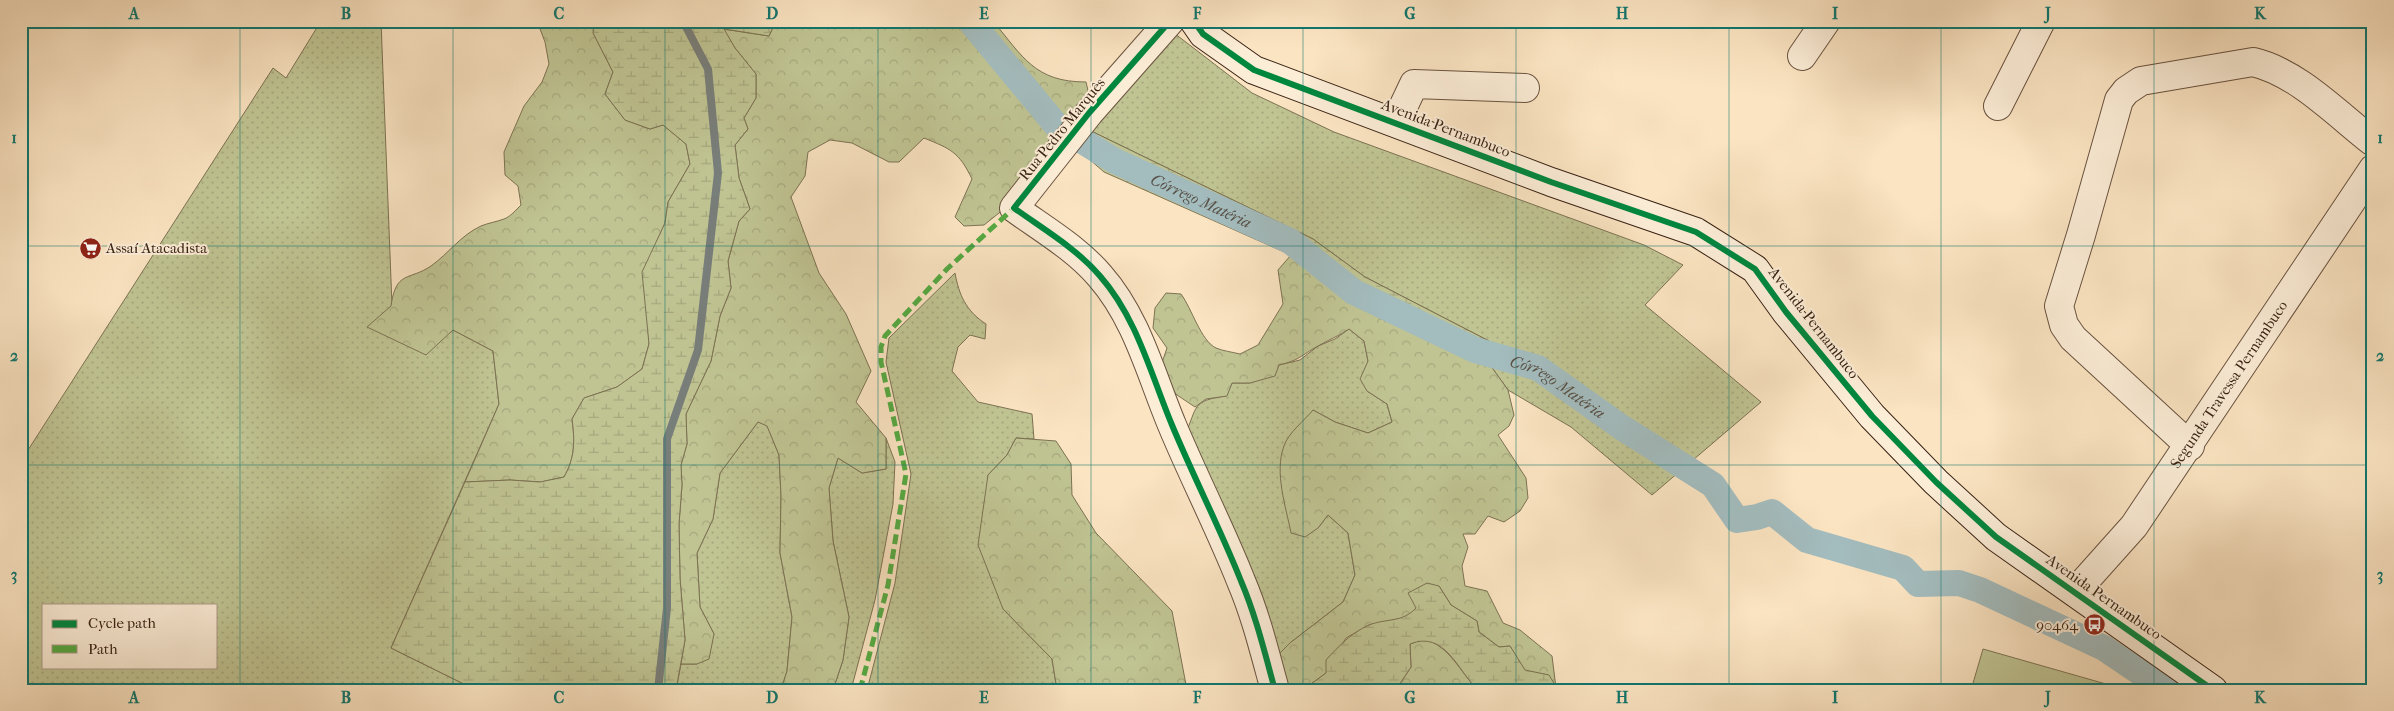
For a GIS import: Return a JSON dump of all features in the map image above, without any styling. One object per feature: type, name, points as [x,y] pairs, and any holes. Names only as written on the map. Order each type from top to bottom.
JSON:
[{"type":"street","name":"Rua Pedro Marquês","points":[[1170,21],[1089,113],[1014,208],[1067,245],[1099,275],[1117,298],[1139,340],[1169,418],[1242,583],[1275,690]]},
{"type":"street","name":"Avenida Pernambuco","points":[[1194,21],[1203,34],[1254,70],[1551,182],[1696,232],[1755,269],[1786,312],[1872,416],[1936,482],[1996,537],[2214,690]]},
{"type":"street","points":[[1802,56],[1826,21]]},
{"type":"street","points":[[1998,106],[2041,21]]},
{"type":"street","points":[[2190,446],[2073,338],[2064,325],[2059,306],[2119,100],[2126,91],[2141,82],[2253,62],[2270,66],[2287,75],[2373,142]]},
{"type":"street","points":[[1396,122],[1414,84],[1525,88]]},
{"type":"street","name":"Segunda Travessa Pernambuco","points":[[2075,592],[2134,526],[2190,446],[2373,169]]},
{"type":"green space","points":[[321,21],[381,21],[392,306],[453,330],[493,351],[499,404],[391,648],[476,690],[21,690],[21,461],[273,68],[286,78]]},
{"type":"green space","points":[[537,21],[594,21],[594,34],[613,72],[605,94],[625,120],[650,129],[663,125],[686,144],[690,164],[668,202],[665,223],[655,246],[648,317],[649,344],[642,369],[617,387],[584,398],[572,419],[573,449],[568,470],[564,477],[541,482],[510,480],[465,482],[499,404],[493,351],[453,330],[426,355],[367,327],[391,306],[393,295],[400,281],[431,266],[474,230],[506,218],[521,205],[518,186],[505,175],[504,152],[524,106],[542,82],[549,64],[545,42]]},
{"type":"green space","points":[[594,21],[776,21],[769,36],[724,29],[735,48],[756,74],[756,98],[744,118],[748,129],[735,145],[739,178],[750,209],[739,221],[728,261],[731,288],[720,316],[711,361],[686,414],[687,444],[681,465],[682,485],[679,524],[680,578],[685,640],[676,690],[476,690],[391,648],[465,482],[510,480],[540,482],[564,477],[568,470],[573,449],[572,419],[584,398],[617,387],[642,369],[649,344],[642,272],[665,223],[668,202],[690,164],[686,144],[663,125],[650,129],[625,120],[605,94],[613,72],[593,33]]},
{"type":"green space","points":[[776,21],[993,21],[1022,56],[1042,72],[1054,78],[1086,82],[1090,99],[1009,205],[984,225],[964,226],[955,217],[972,179],[963,163],[953,152],[924,138],[899,162],[889,162],[852,143],[830,140],[808,152],[805,176],[791,197],[819,273],[846,314],[871,371],[856,402],[886,438],[886,469],[862,473],[838,458],[829,488],[833,541],[849,617],[843,660],[833,690],[781,690],[787,671],[792,617],[780,553],[781,496],[779,455],[767,426],[758,422],[720,473],[713,519],[697,553],[700,607],[714,634],[709,659],[697,664],[681,664],[685,640],[680,578],[679,524],[682,485],[681,465],[687,444],[686,414],[711,361],[720,316],[731,288],[728,261],[739,221],[750,209],[739,178],[735,145],[748,129],[744,118],[756,98],[756,74],[735,48],[723,29],[769,36]]},
{"type":"green space","points":[[1174,33],[1252,93],[1334,132],[1644,245],[1683,265],[1645,305],[1761,402],[1652,495],[1571,427],[1508,390],[1488,362],[1489,341],[1365,277],[1313,239],[1085,128]]},
{"type":"green space","points":[[1085,128],[1313,239],[1365,277],[1489,341],[1488,362],[1376,309],[1340,289],[1307,261],[1104,172],[1073,145]]},
{"type":"green space","points":[[1291,255],[1305,258],[1337,288],[1366,304],[1488,362],[1508,390],[1514,415],[1509,426],[1498,435],[1526,478],[1528,498],[1520,511],[1504,522],[1488,516],[1475,534],[1463,534],[1468,547],[1462,566],[1465,586],[1487,591],[1503,623],[1520,630],[1552,656],[1556,688],[1548,675],[1525,671],[1510,646],[1499,647],[1479,632],[1477,621],[1451,605],[1439,586],[1407,617],[1369,625],[1346,638],[1326,673],[1311,684],[1311,690],[1284,690],[1279,654],[1290,643],[1343,602],[1355,575],[1348,533],[1328,515],[1318,528],[1305,537],[1291,533],[1284,501],[1280,467],[1284,446],[1293,432],[1313,410],[1335,422],[1368,433],[1392,422],[1387,404],[1367,391],[1360,379],[1368,361],[1364,341],[1349,329],[1296,359],[1279,365],[1275,376],[1250,383],[1232,383],[1227,396],[1206,399],[1195,407],[1177,395],[1158,374],[1167,348],[1153,328],[1155,308],[1166,293],[1181,294],[1201,332],[1216,348],[1240,354],[1258,345],[1283,304],[1278,270]]},
{"type":"green space","points":[[955,273],[964,302],[973,314],[986,324],[985,339],[970,335],[958,347],[952,371],[978,402],[1032,414],[1034,439],[1016,438],[1007,455],[988,475],[1003,609],[1052,659],[1057,690],[867,690],[895,583],[911,474],[886,362],[889,338]]},
{"type":"green space","points":[[1349,329],[1364,341],[1368,361],[1367,391],[1387,404],[1392,422],[1368,433],[1335,422],[1313,410],[1318,528],[1328,515],[1348,533],[1355,575],[1343,602],[1290,643],[1279,654],[1185,435],[1194,411],[1201,403],[1226,396],[1232,383],[1250,383],[1279,365],[1300,360],[1318,346],[1335,339]]},
{"type":"green space","points":[[758,422],[767,425],[779,455],[781,496],[780,553],[792,617],[787,671],[781,690],[676,690],[681,664],[697,664],[714,634],[700,607],[697,553],[713,519],[720,473]]},
{"type":"green space","points":[[886,438],[895,462],[893,504],[875,600],[851,690],[833,690],[843,660],[849,617],[833,541],[829,488],[838,458],[862,473],[886,469]]},
{"type":"green space","points":[[1016,438],[1056,441],[1071,464],[1072,495],[1096,533],[1172,611],[1187,690],[1057,690],[1052,659],[1003,609],[978,545],[988,475],[1007,455]]},
{"type":"green space","points":[[1427,583],[1439,586],[1451,605],[1477,621],[1479,632],[1499,647],[1510,646],[1525,670],[1549,675],[1558,690],[1495,690],[1488,684],[1482,690],[1478,690],[1441,647],[1432,642],[1422,641],[1410,644],[1411,667],[1399,685],[1400,690],[1311,690],[1311,684],[1326,673],[1326,660],[1341,645],[1351,636],[1369,625],[1400,618],[1411,613],[1416,608],[1408,593]]},
{"type":"green space","points":[[1423,639],[1432,642],[1448,653],[1478,690],[1400,690],[1399,685],[1411,667],[1410,644]]},
{"type":"green space","points":[[1983,649],[2127,690],[1971,690]]},
{"type":"waterway","points":[[658,690],[667,608],[667,439],[698,350],[718,173],[708,69],[683,21]]},
{"type":"waterway","name":"Córrego Matéria","points":[[970,21],[1056,125],[1115,161],[1290,241],[1354,292],[1475,350],[1538,368],[1621,427],[1713,485],[1737,520],[1757,517],[1772,512],[1807,540],[1903,568],[1918,584],[1959,583],[1980,590],[2104,648],[2166,690]]},
{"type":"marked path","points":[[860,690],[888,585],[906,474],[881,362],[881,347],[885,336],[947,269],[1014,208]]},
{"type":"cycle path","points":[[1170,21],[1089,113],[1014,208],[1059,239],[1091,266],[1113,292],[1134,328],[1172,425],[1246,594],[1260,635],[1275,690]]},
{"type":"cycle path","points":[[1194,21],[1203,34],[1254,70],[1551,182],[1696,232],[1755,269],[1786,312],[1872,416],[1936,482],[1996,537],[2213,690]]},
{"type":"place","name":"Assaí Atacadista","points":[[90,248]]},
{"type":"place","name":"90464","points":[[2094,625]]}]
